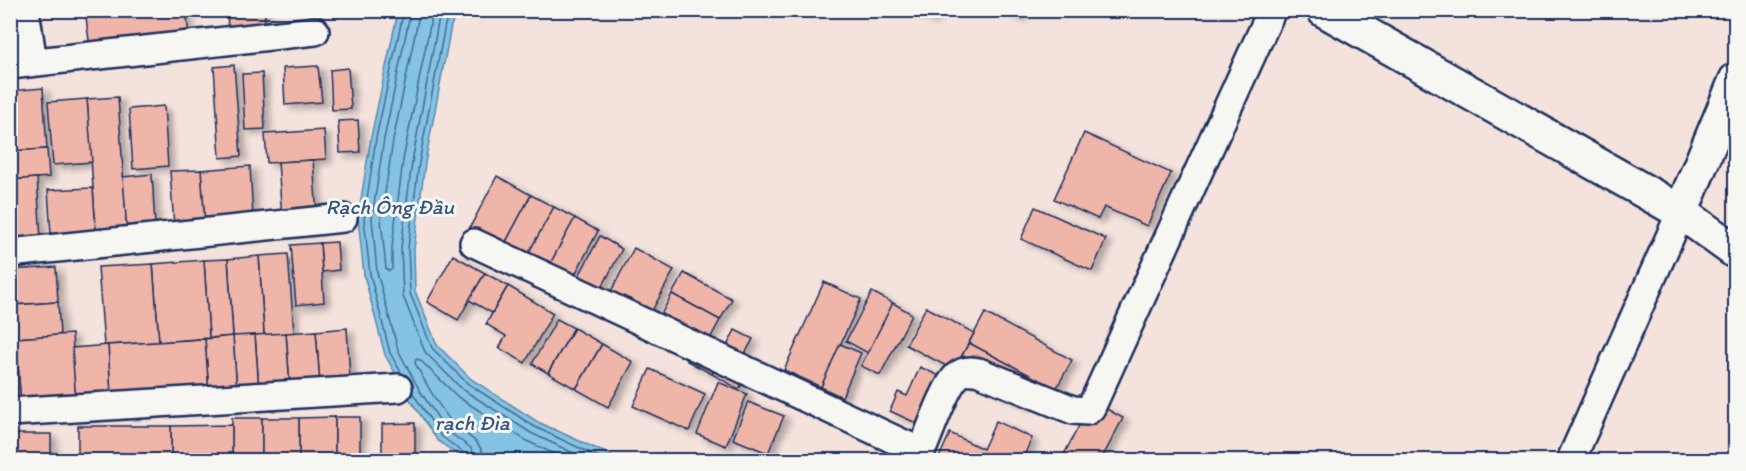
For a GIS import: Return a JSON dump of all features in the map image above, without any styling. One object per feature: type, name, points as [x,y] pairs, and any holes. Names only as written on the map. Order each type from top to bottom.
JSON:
[{"type":"street","points":[[1324,10],[1681,212],[1736,252]]},
{"type":"street","points":[[1681,212],[1736,80]]},
{"type":"lane","points":[[25,10],[22,63],[315,31]]},
{"type":"lane","points":[[474,243],[921,452],[947,392],[957,376],[968,370],[979,372],[1072,411],[1087,411],[1092,408],[1272,10]]},
{"type":"lane","points":[[1571,460],[1681,212]]},
{"type":"lane","points":[[10,253],[343,218]]},
{"type":"lane","points":[[10,412],[398,388]]},
{"type":"water","name":"Rạch Ông Đầu","points":[[398,11],[457,11],[451,26],[425,163],[414,249],[415,291],[437,345],[471,379],[538,422],[621,460],[465,460],[437,440],[409,398],[385,355],[364,275],[358,218],[371,137]]},
{"type":"building","points":[[85,10],[186,10],[189,35],[90,48]]},
{"type":"building","points":[[228,10],[265,10],[264,37],[227,36]]},
{"type":"building","points":[[912,10],[936,10],[931,20]]},
{"type":"building","points":[[1005,10],[1022,10],[1018,18]]},
{"type":"building","points":[[234,65],[241,156],[220,158],[214,67]]},
{"type":"building","points":[[318,66],[322,102],[285,105],[283,68]]},
{"type":"building","points":[[348,68],[351,109],[332,110],[330,70]]},
{"type":"building","points":[[262,73],[265,129],[245,130],[242,74]]},
{"type":"building","points":[[43,88],[47,149],[10,151],[10,91]]},
{"type":"building","points":[[118,97],[128,245],[97,247],[87,99]]},
{"type":"building","points":[[87,99],[92,162],[53,165],[48,102]]},
{"type":"building","points":[[164,106],[168,166],[133,169],[129,109]]},
{"type":"building","points":[[358,120],[360,152],[340,153],[338,121]]},
{"type":"building","points":[[324,130],[326,159],[267,163],[265,134]]},
{"type":"building","points":[[1084,133],[1171,173],[1147,226],[1104,207],[1098,219],[1054,199]]},
{"type":"building","points":[[47,149],[49,177],[10,180],[10,151]]},
{"type":"building","points":[[313,160],[318,230],[283,233],[278,162]]},
{"type":"building","points":[[250,166],[254,235],[206,238],[201,170]]},
{"type":"building","points":[[201,170],[206,238],[175,240],[170,171]]},
{"type":"building","points":[[152,174],[156,243],[128,245],[123,177]]},
{"type":"building","points":[[497,176],[531,195],[500,253],[466,235]]},
{"type":"building","points":[[37,178],[42,255],[18,257],[16,224],[10,225],[10,180]]},
{"type":"building","points":[[93,188],[97,247],[52,250],[48,190]]},
{"type":"building","points":[[531,195],[554,207],[522,265],[500,253]]},
{"type":"building","points":[[554,207],[575,218],[543,277],[522,265]]},
{"type":"building","points":[[1035,207],[1106,239],[1092,271],[1021,239]]},
{"type":"building","points":[[575,218],[598,231],[563,297],[539,284]]},
{"type":"building","points":[[600,236],[622,249],[590,310],[568,297]]},
{"type":"building","points":[[337,242],[339,270],[322,272],[320,243]]},
{"type":"building","points":[[320,243],[324,302],[296,305],[291,245]]},
{"type":"building","points":[[634,248],[674,270],[641,331],[601,310]]},
{"type":"building","points":[[288,254],[294,333],[264,335],[259,256]]},
{"type":"building","points":[[453,255],[485,273],[458,320],[427,302]]},
{"type":"building","points":[[259,256],[264,335],[233,336],[228,259]]},
{"type":"building","points":[[228,259],[233,336],[209,338],[204,260]]},
{"type":"building","points":[[204,260],[209,338],[159,342],[153,264]]},
{"type":"building","points":[[153,264],[159,342],[104,345],[98,267]]},
{"type":"building","points":[[56,267],[58,302],[10,305],[10,270]]},
{"type":"building","points":[[485,273],[508,286],[492,313],[469,300]]},
{"type":"building","points":[[684,273],[732,299],[720,320],[672,294]]},
{"type":"building","points":[[824,282],[861,299],[821,387],[784,370]]},
{"type":"building","points":[[508,286],[553,313],[525,363],[499,348],[506,336],[486,324]]},
{"type":"building","points":[[872,292],[893,303],[868,353],[846,341]]},
{"type":"building","points":[[672,294],[720,320],[706,346],[658,320]]},
{"type":"building","points":[[58,302],[60,335],[16,338],[13,305]]},
{"type":"building","points":[[893,303],[912,314],[880,375],[861,366]]},
{"type":"building","points":[[926,307],[974,333],[954,370],[906,345]]},
{"type":"building","points":[[985,313],[1072,360],[1056,389],[969,343]]},
{"type":"building","points":[[557,319],[574,328],[548,373],[532,364]]},
{"type":"building","points":[[347,328],[351,396],[321,398],[316,331]]},
{"type":"building","points":[[574,328],[602,344],[576,389],[548,373]]},
{"type":"building","points":[[735,330],[753,339],[742,359],[725,350]]},
{"type":"building","points":[[316,331],[321,398],[291,400],[286,333]]},
{"type":"building","points":[[286,333],[291,400],[260,403],[255,335]]},
{"type":"building","points":[[72,334],[77,415],[22,419],[16,338]]},
{"type":"building","points":[[255,335],[260,403],[238,405],[233,336]]},
{"type":"building","points":[[233,336],[238,405],[210,406],[205,339]]},
{"type":"building","points":[[16,338],[22,419],[10,420],[10,339]]},
{"type":"building","points":[[205,339],[210,406],[112,413],[108,345]]},
{"type":"building","points":[[698,341],[722,354],[712,374],[687,361]]},
{"type":"building","points":[[969,343],[1039,380],[1025,406],[954,370]]},
{"type":"building","points":[[602,344],[633,362],[608,407],[576,389]]},
{"type":"building","points":[[840,344],[861,353],[842,397],[821,387]]},
{"type":"building","points":[[108,345],[112,413],[77,415],[72,348]]},
{"type":"building","points":[[722,354],[750,369],[739,389],[712,374]]},
{"type":"building","points":[[920,367],[948,380],[927,428],[890,411],[898,392],[907,396]]},
{"type":"building","points":[[650,369],[705,394],[689,431],[633,406]]},
{"type":"building","points":[[718,382],[747,394],[726,446],[697,434]]},
{"type":"building","points":[[1092,401],[1123,418],[1101,460],[1061,460]]},
{"type":"building","points":[[748,402],[784,416],[768,453],[733,439]]},
{"type":"building","points":[[335,417],[335,460],[299,460],[299,418]]},
{"type":"building","points":[[335,417],[360,417],[360,460],[335,460]]},
{"type":"building","points":[[232,418],[262,418],[262,460],[232,460]]},
{"type":"building","points":[[262,418],[299,418],[299,460],[262,460]]},
{"type":"building","points":[[996,421],[1032,438],[1022,460],[938,460],[950,433],[983,449]]},
{"type":"building","points":[[415,423],[415,460],[382,460],[382,424]]},
{"type":"building","points":[[232,425],[232,460],[171,460],[171,426]]},
{"type":"building","points":[[78,426],[171,426],[171,460],[78,460]]},
{"type":"building","points":[[12,434],[51,434],[51,460],[12,460]]},
{"type":"water label","name":"rạch Đìa","points":[[472,422]]}]
